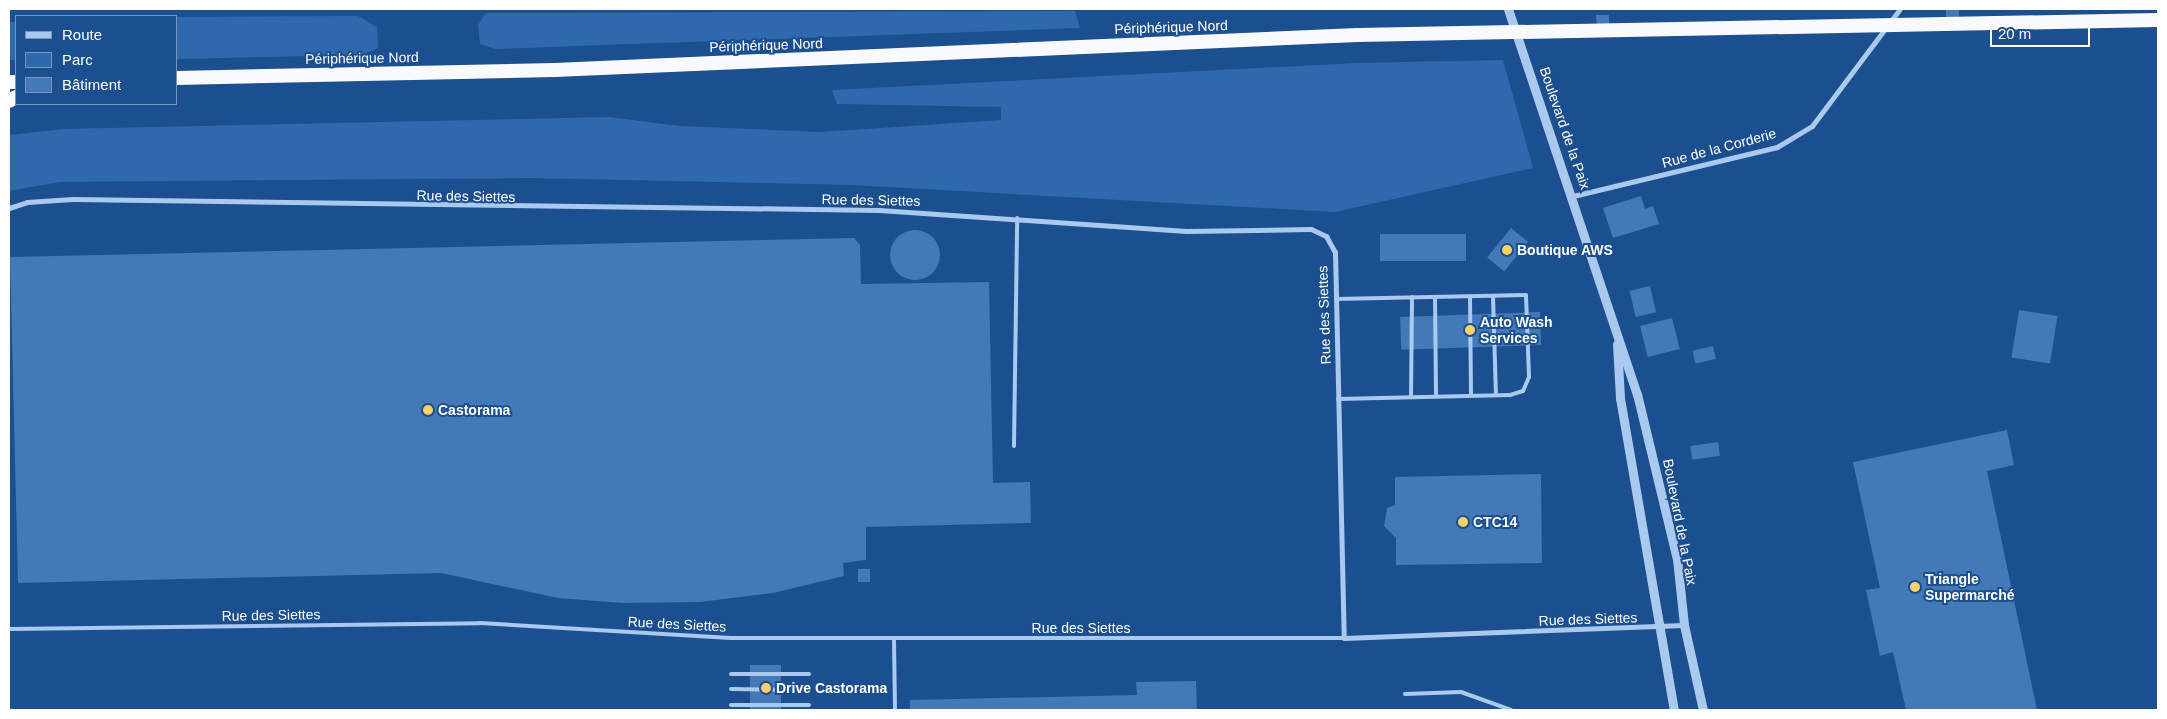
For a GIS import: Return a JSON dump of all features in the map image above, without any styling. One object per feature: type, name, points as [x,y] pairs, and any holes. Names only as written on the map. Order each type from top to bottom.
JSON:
[{"type":"highway","name":"Périphérique Nord","points":[[178,78],[555,70],[1357,36],[2158,20]]},
{"type":"street","name":"Boulevard de la Paix","points":[[1508,9],[1573,196],[1617,344],[1629,367],[1652,448],[1676,559],[1684,625],[1703,710]]},
{"type":"street","name":"Rue de la Corderie","points":[[1573,196],[1777,147],[1812,126],[1900,9]]},
{"type":"street","name":"Rue des Siettes","points":[[9,208],[27,202],[73,199],[879,210],[1017,217],[1186,231],[1311,229],[1326,236],[1335,252],[1344,638],[1684,625]]},
{"type":"street","name":"Boulevard de la Paix","points":[[1617,344],[1616,368],[1674,710]]},
{"type":"lane","points":[[1014,446],[1017,217]]},
{"type":"lane","points":[[1336,299],[1526,295],[1529,377],[1523,391],[1496,395],[1338,398]]},
{"type":"lane","points":[[1493,296],[1496,395]]},
{"type":"lane","points":[[1411,397],[1412,297]]},
{"type":"lane","points":[[1435,297],[1436,396]]},
{"type":"lane","points":[[1470,297],[1471,396]]},
{"type":"lane","name":"Rue des Siettes","points":[[9,629],[480,624],[731,638],[1344,638]]},
{"type":"lane","points":[[894,639],[895,710]]},
{"type":"lane","points":[[731,674],[809,674]]},
{"type":"lane","points":[[731,689],[809,690]]},
{"type":"lane","points":[[1405,694],[1461,692],[1511,710]]},
{"type":"lane","points":[[731,705],[809,705]]},
{"type":"green space","points":[[1075,11],[1080,28],[495,49],[480,44],[478,25],[486,13]]},
{"type":"green space","points":[[358,16],[377,27],[378,48],[361,55],[178,59],[178,17]]},
{"type":"green space","points":[[9,22],[15,22],[15,60],[9,60]]},
{"type":"green space","points":[[1503,60],[1533,168],[1335,212],[853,185],[529,178],[60,182],[9,191],[9,135],[64,129],[609,117],[679,126],[820,132],[1001,120],[1001,107],[837,104],[832,90],[1357,63]]},
{"type":"building","points":[[1946,9],[1959,9],[1959,20],[1946,20]]},
{"type":"building","points":[[1596,15],[1609,15],[1609,27],[1597,28]]},
{"type":"building","points":[[1641,196],[1645,209],[1653,206],[1659,224],[1613,238],[1603,208]]},
{"type":"building","name":"Boutique AWS","points":[[1511,228],[1528,242],[1504,271],[1487,258]]},
{"type":"building","points":[[910,230],[920,230],[933,237],[940,250],[940,260],[933,273],[920,280],[910,280],[901,276],[894,269],[890,260],[890,250],[894,241],[901,234]]},
{"type":"building","points":[[1380,234],[1466,234],[1466,261],[1380,261]]},
{"type":"building","name":"Castorama","points":[[854,238],[860,245],[861,284],[989,282],[993,483],[1030,482],[1031,523],[866,527],[866,560],[843,563],[844,576],[773,593],[700,602],[622,603],[558,598],[441,573],[18,583],[10,257]]},
{"type":"building","points":[[1650,286],[1656,312],[1636,317],[1630,291]]},
{"type":"building","points":[[2019,310],[2058,316],[2050,364],[2011,357]]},
{"type":"building","name":"Auto Wash Services","points":[[1540,312],[1541,345],[1401,350],[1400,317]]},
{"type":"building","points":[[1672,318],[1680,349],[1648,357],[1640,326]]},
{"type":"building","points":[[1713,346],[1716,359],[1695,363],[1693,351]]},
{"type":"building","points":[[2007,430],[2014,465],[1987,471],[2037,710],[1906,710],[1893,652],[1880,656],[1866,590],[1880,588],[1853,462]]},
{"type":"building","points":[[1718,442],[1720,456],[1692,460],[1690,446]]},
{"type":"building","name":"CTC14","points":[[1541,474],[1542,563],[1396,565],[1396,538],[1384,526],[1387,508],[1395,505],[1395,477]]},
{"type":"building","points":[[858,569],[870,569],[870,582],[858,582]]},
{"type":"building","name":"Drive Castorama","points":[[750,665],[781,665],[781,710],[750,710]]},
{"type":"building","points":[[1196,681],[1197,710],[910,710],[910,700],[1137,695],[1136,682]]},
{"type":"place","name":"Boutique AWS","points":[[1507,250]]},
{"type":"place","name":"Auto Wash Services","points":[[1470,330]]},
{"type":"place","name":"Castorama","points":[[428,410]]},
{"type":"place","name":"CTC14","points":[[1463,522]]},
{"type":"place","name":"Triangle Supermarché","points":[[1915,587]]},
{"type":"place","name":"Drive Castorama","points":[[766,688]]}]
